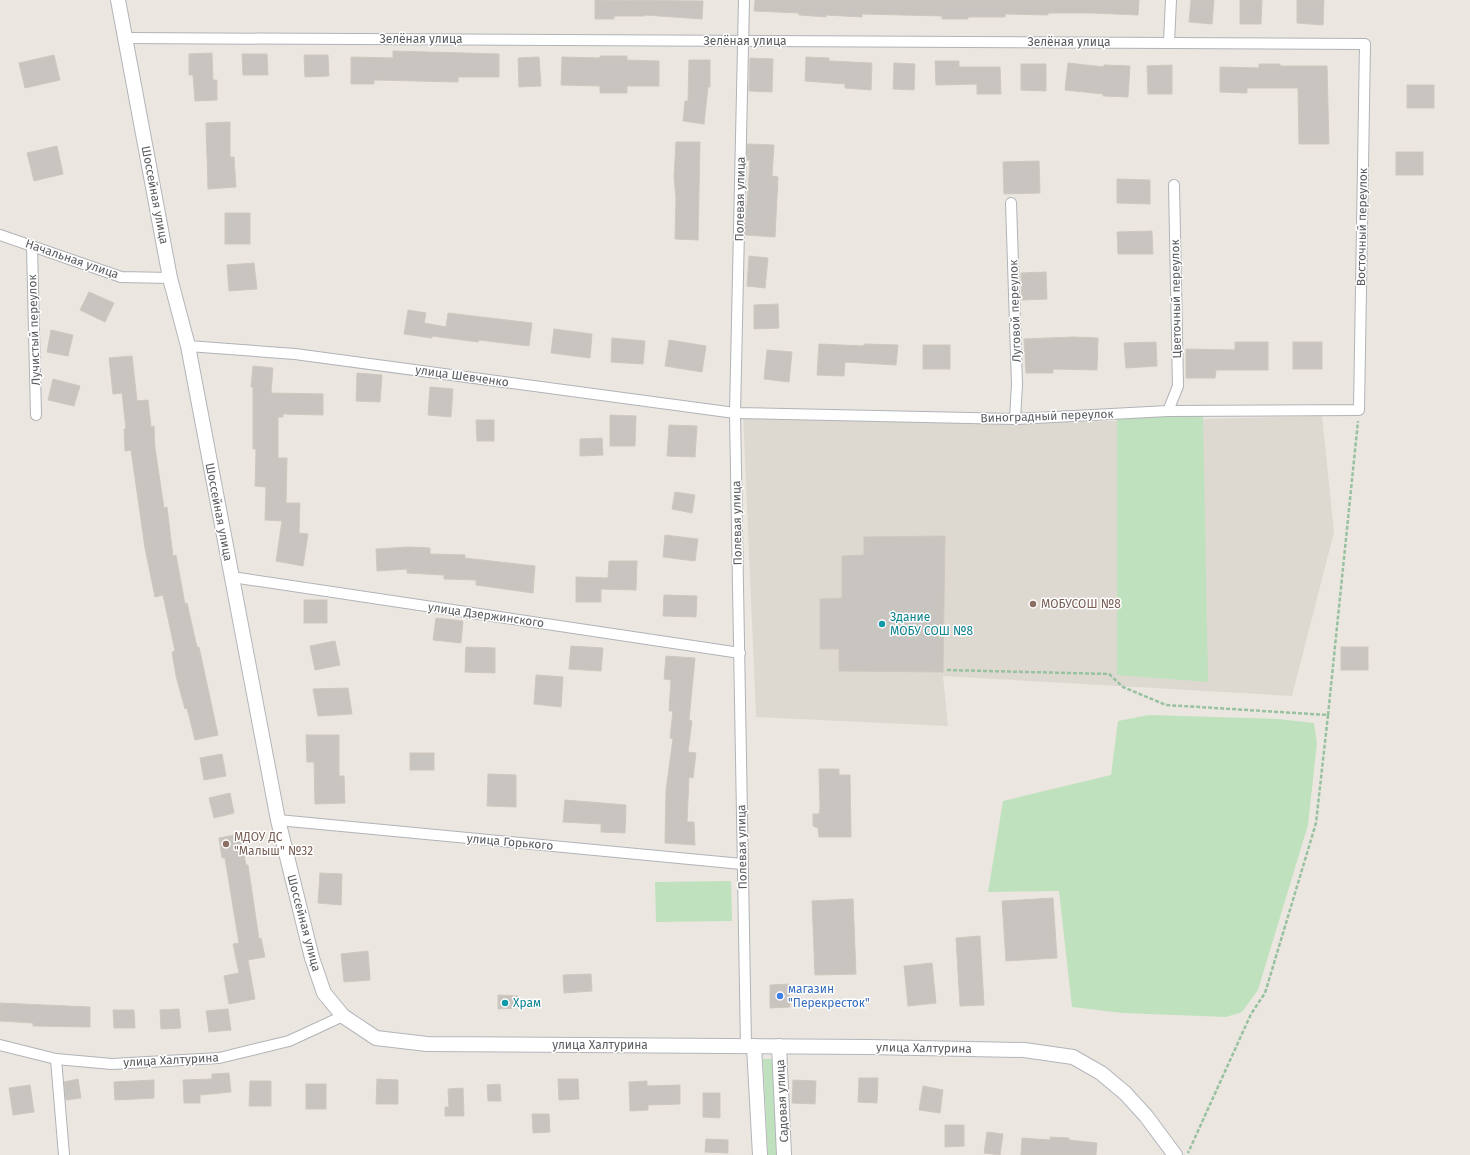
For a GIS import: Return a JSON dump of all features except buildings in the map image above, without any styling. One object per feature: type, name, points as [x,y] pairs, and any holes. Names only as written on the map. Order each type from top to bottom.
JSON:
[{"type":"main road","name":"Шоссейная улица","points":[[118,0],[170,278],[188,346],[278,820],[312,958],[324,993],[343,1016]]},
{"type":"main road","name":"улица Халтурина","points":[[343,1016],[376,1038],[427,1044],[779,1046],[1024,1050],[1073,1057],[1102,1073],[1125,1094],[1156,1128],[1175,1155]]},
{"type":"main road","points":[[750,1046],[760,1155]]},
{"type":"main road","name":"Садовая улица","points":[[779,1046],[784,1155]]},
{"type":"street","name":"Полевая улица","points":[[744,0],[735,413],[740,653],[742,864],[750,1046]]},
{"type":"street","points":[[1169,42],[1170,0]]},
{"type":"street","name":"Зелёная улица","points":[[125,38],[1365,44]]},
{"type":"street","name":"Восточный переулок","points":[[1359,410],[1365,44]]},
{"type":"street","name":"Цветочный переулок","points":[[1168,411],[1178,386],[1174,185]]},
{"type":"street","name":"Луговой переулок","points":[[1011,202],[1017,384],[1015,419]]},
{"type":"street","name":"Начальная улица","points":[[0,235],[121,276],[170,278]]},
{"type":"street","name":"Лучистый переулок","points":[[32,246],[36,415]]},
{"type":"street","name":"улица Шевченко","points":[[188,346],[295,354],[735,413]]},
{"type":"street","name":"Виноградный переулок","points":[[735,413],[1015,419],[1168,411],[1359,410]]},
{"type":"street","name":"улица Дзержинского","points":[[232,577],[740,653]]},
{"type":"street","name":"улица Горького","points":[[278,820],[742,864]]},
{"type":"street","name":"улица Халтурина","points":[[0,1045],[56,1059],[112,1064],[219,1058],[289,1041],[343,1016]]},
{"type":"street","points":[[56,1059],[64,1155]]},
{"type":"path","points":[[1187,1155],[1251,1014],[1265,993],[1316,823],[1359,410]]},
{"type":"path","points":[[947,670],[1108,674],[1123,687],[1166,705],[1328,715]]},
{"type":"shaded area","name":"МОБУСОШ №8","points":[[743,414],[1026,423],[1322,416],[1334,532],[1292,696],[943,676],[948,726],[756,717]]},
{"type":"green space","points":[[1203,414],[1208,682],[1117,675],[1117,416]]},
{"type":"green space","points":[[1149,715],[1278,719],[1314,723],[1317,743],[1308,825],[1258,990],[1242,1012],[1226,1017],[1123,1013],[1072,1007],[1059,891],[988,892],[1003,801],[1111,775],[1118,721]]},
{"type":"green space","points":[[731,881],[732,921],[656,922],[655,882]]},
{"type":"green space","points":[[763,1059],[772,1059],[777,1155],[768,1155]]},
{"type":"place","name":"МОБУСОШ №8","points":[[1033,604]]},
{"type":"place","name":"Здание МОБУ СОШ №8","points":[[882,624]]},
{"type":"place","name":"МДОУ ДС \"Малыш\" №32","points":[[226,844]]},
{"type":"place","name":"магазин \"Перекресток\"","points":[[780,996]]},
{"type":"place","name":"Храм","points":[[505,1003]]}]
